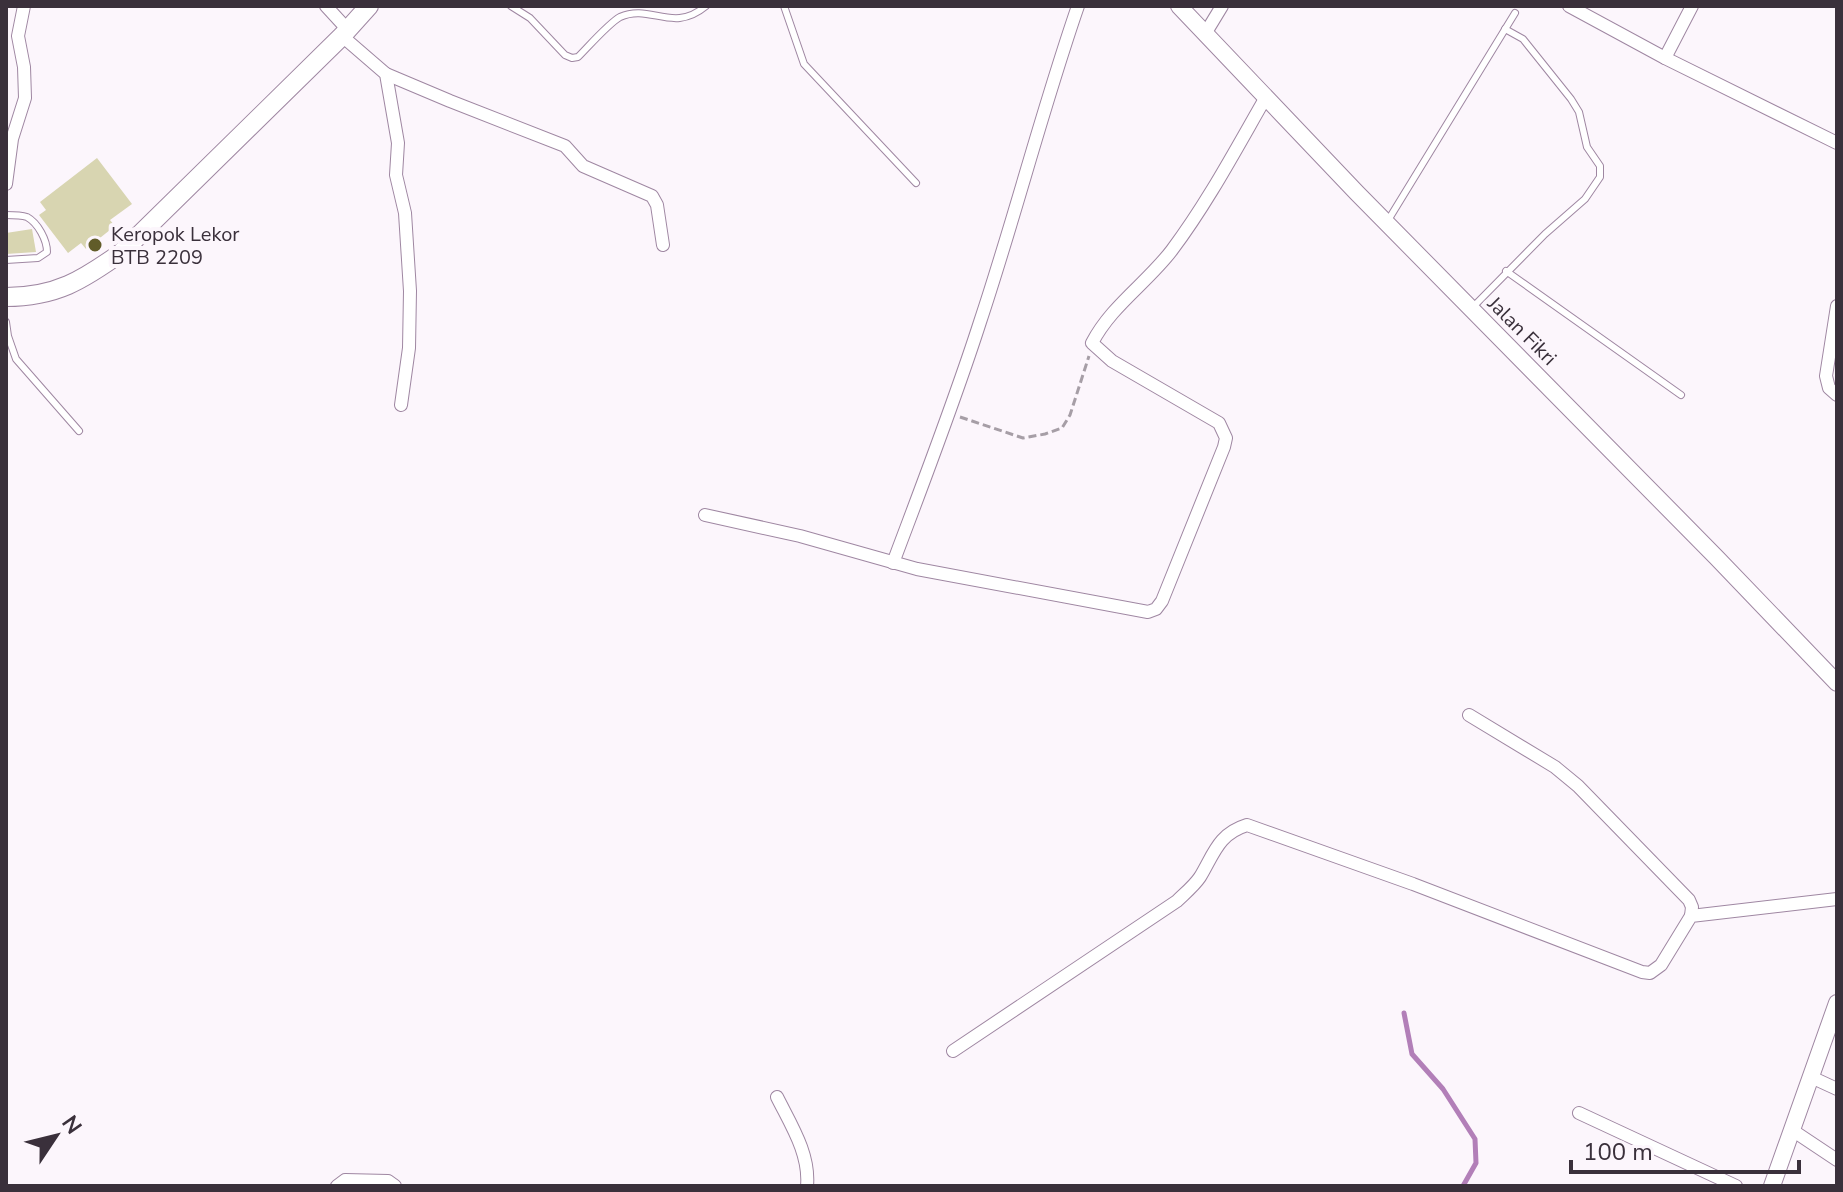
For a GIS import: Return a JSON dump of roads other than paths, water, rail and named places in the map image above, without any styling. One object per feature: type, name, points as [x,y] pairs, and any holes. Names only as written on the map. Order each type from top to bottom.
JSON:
[{"type":"main road","points":[[6,297],[29,297],[61,289],[122,252],[369,6]]},
{"type":"street","points":[[6,184],[12,139],[25,98],[24,67],[18,36],[24,6]]},
{"type":"street","points":[[326,6],[345,33],[386,74],[565,146],[583,166],[652,196],[657,205],[663,245]]},
{"type":"street","points":[[893,563],[949,413],[1078,6]]},
{"type":"street","name":"Jalan Fikri","points":[[1179,6],[1837,683]]},
{"type":"street","points":[[1205,34],[1222,6]]},
{"type":"street","points":[[1569,6],[1665,58],[1837,143]]},
{"type":"street","points":[[1665,58],[1692,6]]},
{"type":"street","points":[[386,74],[398,143],[396,175],[405,213],[410,291],[409,348],[401,405]]},
{"type":"street","points":[[705,515],[800,536],[893,563],[1148,612],[1156,609],[1162,601],[1226,438],[1219,423],[1112,361],[1092,343],[1107,318],[1174,248],[1266,97]]},
{"type":"street","points":[[1837,306],[1826,376],[1829,388],[1837,395]]},
{"type":"street","points":[[953,1051],[1177,901],[1198,881],[1217,846],[1234,829],[1247,825],[1413,884],[1642,972],[1650,973],[1661,965],[1691,916],[1689,900],[1578,786],[1555,767],[1469,715]]},
{"type":"street","points":[[1691,916],[1837,899]]},
{"type":"street","points":[[1772,1186],[1837,1003]]},
{"type":"street","points":[[1811,1077],[1837,1089]]},
{"type":"street","points":[[777,1097],[805,1156],[807,1186]]},
{"type":"street","points":[[1579,1113],[1736,1186]]},
{"type":"street","points":[[1792,1130],[1837,1160]]},
{"type":"street","points":[[337,1186],[345,1180],[388,1181],[395,1186]]},
{"type":"lane","points":[[511,6],[530,18],[565,55],[572,58],[578,57],[619,18],[637,14],[681,19],[693,16],[706,6]]},
{"type":"lane","points":[[784,6],[804,64],[916,183]]},
{"type":"lane","points":[[1387,222],[1515,13]]},
{"type":"lane","points":[[1471,309],[1506,271],[1585,199],[1600,177],[1600,166],[1587,147],[1579,112],[1571,99],[1523,39],[1505,29]]},
{"type":"lane","points":[[6,215],[25,216],[47,243],[47,252],[38,258],[6,260]]},
{"type":"lane","points":[[1506,271],[1681,395]]},
{"type":"lane","points":[[6,322],[16,359],[79,431]]},
{"type":"waterway","points":[[1404,1013],[1412,1054],[1443,1089],[1475,1139],[1476,1163],[1463,1186]]},
{"type":"place","name":"Keropok Lekor BTB 2209","points":[[95,245]]}]
